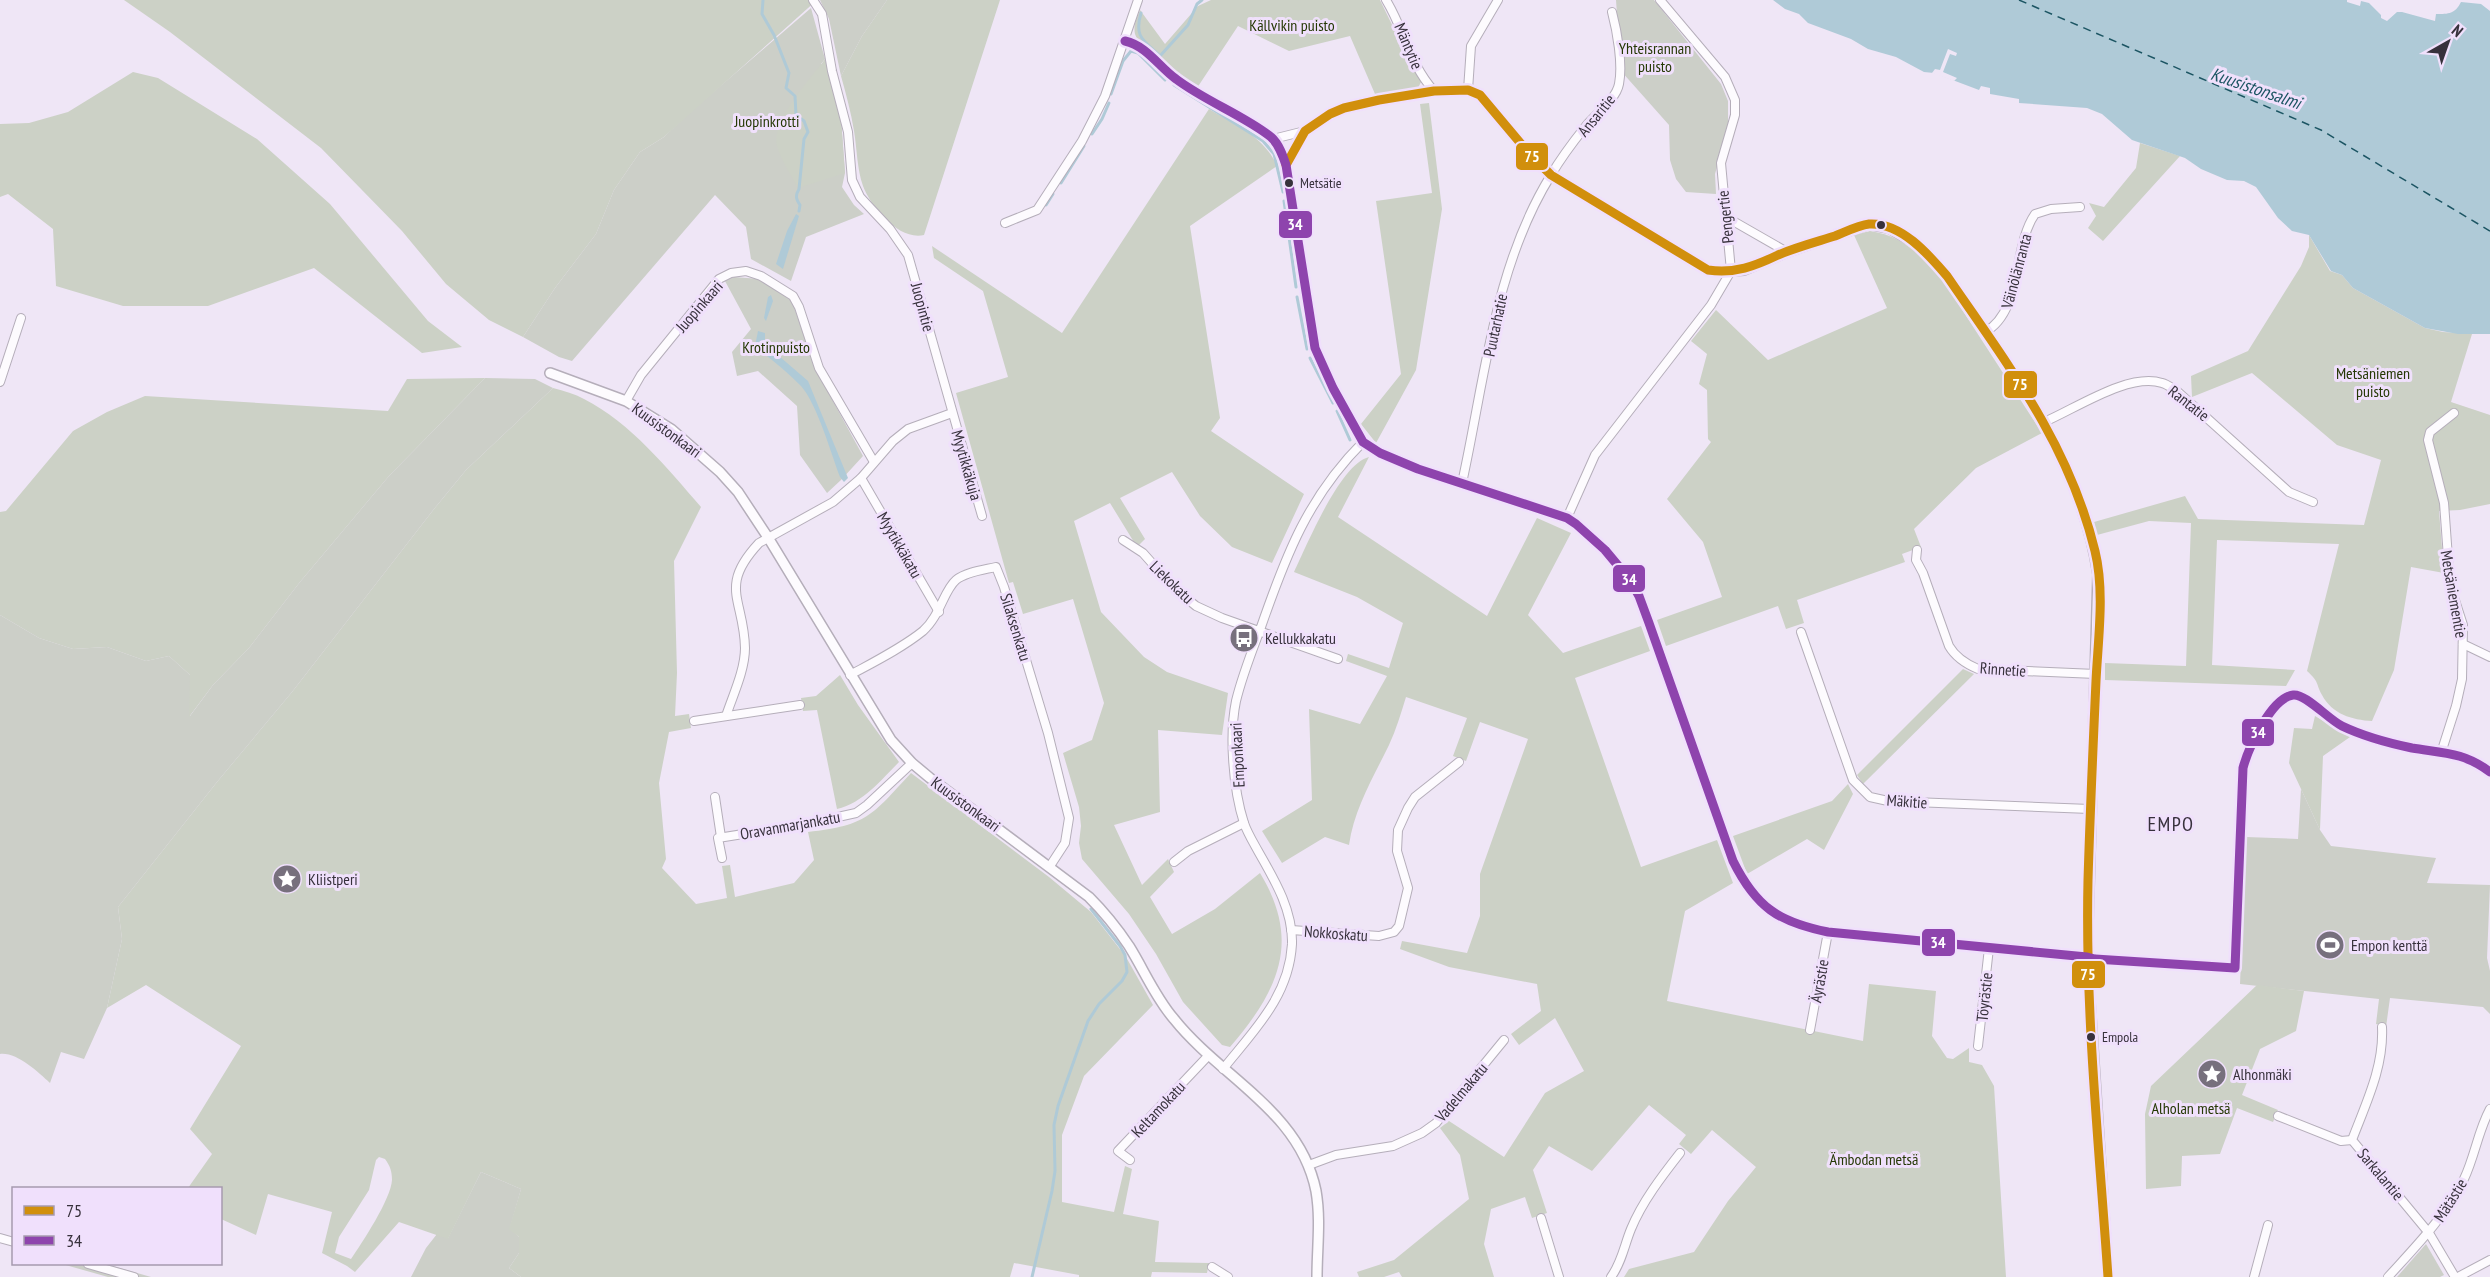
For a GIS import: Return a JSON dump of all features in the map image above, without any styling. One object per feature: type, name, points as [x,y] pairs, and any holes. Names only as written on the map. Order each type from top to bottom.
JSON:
[{"type":"street","name":"Juopintie","points":[[813,0],[822,14],[832,71],[848,132],[852,180],[860,197],[890,229],[908,255],[952,413]]},
{"type":"street","points":[[1005,223],[1037,210],[1095,117],[1125,41],[1138,0]]},
{"type":"street","name":"Mäntytie","points":[[1386,0],[1396,16],[1412,61],[1434,91]]},
{"type":"street","points":[[1468,90],[1471,46],[1498,0]]},
{"type":"street","name":"Pengertie","points":[[1659,0],[1725,77],[1735,100],[1735,115],[1721,163],[1722,194],[1731,271]]},
{"type":"street","name":"Ansaritie","points":[[1551,175],[1585,126],[1616,92],[1619,83],[1617,31],[1612,12]]},
{"type":"street","points":[[1125,41],[1135,43],[1146,51],[1174,78],[1194,92],[1273,139],[1280,150],[1286,165],[1306,304],[1315,348],[1333,388],[1363,442],[1396,461],[1567,518],[1605,550],[1630,580],[1639,596],[1725,839],[1742,878],[1761,902],[1775,914],[1791,923],[1828,932],[2095,959],[2235,968],[2242,768],[2247,750],[2271,712],[2285,699],[2294,694],[2306,696],[2328,718],[2364,735],[2385,742],[2426,750],[2442,750],[2472,761],[2490,772]]},
{"type":"street","points":[[1273,139],[1305,131],[1330,114],[1344,108],[1434,91],[1468,90],[1480,95],[1528,152],[1551,175],[1708,270],[1744,270],[1787,252],[1869,224],[1889,228],[1912,241],[1947,276],[2044,422],[2064,458],[2095,552],[2099,608],[2086,957],[2108,1277]]},
{"type":"street","points":[[1286,165],[1305,131]]},
{"type":"street","name":"Puutarhatie","points":[[1462,483],[1496,315],[1508,268],[1551,175]]},
{"type":"street","name":"Väinölänranta","points":[[1985,332],[1996,327],[2007,309],[2029,222],[2035,214],[2080,207]]},
{"type":"street","points":[[1726,217],[1787,252]]},
{"type":"street","name":"Juopinkaari","points":[[626,401],[641,375],[719,279],[731,273],[746,271],[761,276],[793,296],[799,307],[819,368],[874,462]]},
{"type":"street","points":[[1567,518],[1594,455],[1711,304],[1731,271]]},
{"type":"street","points":[[0,382],[21,318]]},
{"type":"street","name":"Kuusistonkaari","points":[[550,373],[626,401],[671,429],[700,453],[738,492],[891,740],[912,763],[1050,866],[1102,910],[1129,946],[1160,1001],[1195,1044],[1265,1104],[1290,1131],[1309,1165],[1315,1190],[1319,1222],[1317,1277]]},
{"type":"street","name":"Rantatie","points":[[2044,422],[2124,385],[2140,381],[2162,383],[2178,392],[2204,414],[2289,492],[2313,502]]},
{"type":"street","points":[[726,716],[745,649],[736,578],[751,552],[759,543],[825,508],[861,478],[908,429],[952,413]]},
{"type":"street","name":"Myytikkäkuja","points":[[952,413],[982,516]]},
{"type":"street","name":"Metsäniementie","points":[[2442,750],[2462,679],[2463,625],[2450,585],[2444,503],[2428,440],[2430,432],[2454,413]]},
{"type":"street","name":"Emponkaari","points":[[1223,1069],[1262,1023],[1278,996],[1289,962],[1291,930],[1276,883],[1244,823],[1236,782],[1233,736],[1236,702],[1259,630],[1283,567],[1314,501],[1332,476],[1363,442]]},
{"type":"street","name":"Myytikkäkatu","points":[[861,478],[939,612]]},
{"type":"street","name":"Liekokatu","points":[[1123,540],[1143,553],[1175,589],[1196,606],[1222,618],[1338,659]]},
{"type":"street","name":"Rinnetie","points":[[1917,550],[1916,560],[1954,655],[1978,669],[2096,674]]},
{"type":"street","name":"Silaksenkatu","points":[[850,675],[910,640],[930,623],[939,612],[951,586],[957,579],[979,570],[996,567],[1048,733],[1069,818],[1065,843],[1050,866]]},
{"type":"street","name":"Mäkitie","points":[[1801,632],[1848,768],[1859,789],[1870,797],[1888,801],[2090,809]]},
{"type":"street","points":[[2463,644],[2490,657]]},
{"type":"street","points":[[694,721],[800,705]]},
{"type":"street","name":"Nokkoskatu","points":[[1291,930],[1379,936],[1394,932],[1399,926],[1408,888],[1397,851],[1396,841],[1400,824],[1415,797],[1460,762]]},
{"type":"street","name":"Oravanmarjankatu","points":[[721,837],[806,824],[856,813],[912,763]]},
{"type":"street","name":"Oravanmarjankatu","points":[[714,797],[722,858]]},
{"type":"street","points":[[1174,862],[1197,846],[1244,823]]},
{"type":"street","name":"Äyrästie","points":[[1810,1030],[1828,932]]},
{"type":"street","name":"Töyrästie","points":[[1978,1046],[1989,948]]},
{"type":"street","name":"Sarkalantie","points":[[2382,1027],[2383,1047],[2377,1074],[2352,1140],[2429,1233],[2457,1277]]},
{"type":"street","name":"Vadelmakatu","points":[[1309,1165],[1336,1155],[1393,1146],[1422,1132],[1436,1122],[1453,1104],[1504,1040]]},
{"type":"street","name":"Keltamokatu","points":[[1130,1160],[1118,1151],[1208,1056]]},
{"type":"street","name":"Mätästie","points":[[2388,1277],[2429,1233],[2454,1197],[2465,1177],[2484,1119],[2490,1109]]},
{"type":"street","points":[[2278,1116],[2341,1141],[2352,1140]]},
{"type":"street","points":[[1611,1277],[1620,1263],[1637,1216],[1664,1173],[1680,1153]]},
{"type":"street","points":[[1541,1218],[1559,1277]]},
{"type":"street","points":[[2254,1277],[2268,1225]]},
{"type":"street","points":[[2457,1277],[2490,1260]]},
{"type":"street","points":[[95,1265],[134,1277]]},
{"type":"street","points":[[1212,1267],[1228,1277]]},
{"type":"green space","points":[[124,0],[817,0],[664,137],[640,152],[614,190],[596,234],[555,288],[523,337],[489,320],[446,284],[402,231],[321,148],[170,32]]},
{"type":"green space","points":[[820,0],[887,0],[862,36],[841,76],[829,19]]},
{"type":"green space","points":[[887,0],[1000,0],[924,235],[905,233],[896,228],[879,212],[867,194],[859,173],[853,124],[841,76],[862,36]]},
{"type":"green space","name":"Källvikin puisto","points":[[1211,0],[1380,0],[1411,64],[1422,80],[1418,88],[1375,94],[1350,36],[1289,51],[1238,26],[1197,88],[1144,48],[1135,34],[1135,25],[1140,10],[1165,44],[1198,6]]},
{"type":"green space","name":"Yhteisrannan puisto","points":[[1616,0],[1654,0],[1721,84],[1728,101],[1728,127],[1715,174],[1716,194],[1686,192],[1676,179],[1670,160],[1669,125],[1621,71]]},
{"type":"green space","name":"Juopinkrotti","points":[[811,8],[825,59],[821,64],[840,106],[845,173],[842,187],[854,205],[864,214],[806,237],[791,281],[751,259],[746,227],[715,195],[572,361],[559,357],[523,337],[555,288],[596,234],[614,190],[640,152],[664,137]]},
{"type":"green space","points":[[825,59],[840,106],[845,173],[798,188],[779,151],[777,136],[780,124],[793,101]]},
{"type":"green space","points":[[133,72],[158,78],[257,139],[330,204],[428,321],[462,347],[422,353],[314,268],[208,306],[123,306],[56,286],[53,229],[8,194],[0,197],[0,124],[29,123],[68,112]]},
{"type":"green space","points":[[1429,103],[1442,209],[1416,370],[1376,443],[1361,424],[1401,374],[1376,201],[1432,193],[1420,104]]},
{"type":"green space","points":[[1209,109],[1257,139],[1272,156],[1277,166],[1190,226],[1220,418],[1211,431],[1304,494],[1272,563],[1232,547],[1200,516],[1172,472],[1120,498],[1145,539],[1137,547],[1110,503],[1074,521],[1101,612],[1144,657],[1167,672],[1228,693],[1222,735],[1158,730],[1160,812],[1114,825],[1142,885],[1168,859],[1174,872],[1150,897],[1172,934],[1215,909],[1260,873],[1273,898],[1280,921],[1282,944],[1279,965],[1272,986],[1261,1006],[1230,1047],[1222,1045],[1183,1002],[1156,954],[1129,914],[1082,859],[1079,843],[1081,826],[1079,807],[1063,753],[1092,740],[1104,703],[1073,599],[1023,614],[1013,582],[1009,583],[956,393],[1008,377],[983,291],[934,258],[932,246],[1062,333]]},
{"type":"green space","points":[[2140,143],[2180,156],[2103,241],[2088,228],[2096,216],[2089,203],[2104,207],[2136,168]]},
{"type":"green space","points":[[1870,231],[1889,236],[1907,245],[1937,271],[2042,433],[1976,468],[1914,529],[1921,547],[1902,554],[1905,562],[1797,600],[1804,623],[1786,629],[1778,606],[1666,646],[1657,620],[1722,597],[1703,542],[1667,499],[1711,442],[1708,439],[1707,390],[1699,384],[1707,354],[1691,341],[1716,310],[1768,360],[1887,308],[1854,235]]},
{"type":"green space","name":"Metsäniemen puisto","points":[[2309,235],[2330,271],[2342,275],[2353,288],[2425,328],[2472,334],[2451,402],[2490,415],[2490,504],[2460,510],[2439,511],[2444,573],[2411,567],[2394,670],[2372,721],[2343,715],[2331,707],[2322,695],[2316,680],[2307,671],[2339,544],[2217,540],[2212,665],[2295,670],[2286,686],[2105,680],[2105,663],[2186,666],[2191,523],[2149,521],[2097,535],[2094,522],[2185,496],[2198,519],[2364,525],[2381,460],[2337,445],[2252,373],[2192,397],[2191,376],[2248,351],[2301,266],[2309,247]]},
{"type":"green space","name":"Krotinpuisto","points":[[734,277],[760,279],[792,301],[816,370],[863,456],[827,493],[800,455],[797,406],[758,371],[737,376],[732,352],[751,329],[725,281]]},
{"type":"green space","points":[[485,378],[535,379],[553,388],[466,470],[292,692],[118,907],[122,939],[107,1008],[84,1059],[61,1052],[50,1083],[20,1059],[0,1054],[0,615],[39,638],[73,649],[107,647],[146,661],[169,656],[190,675],[190,716],[213,685],[249,648],[300,582],[389,476]]},
{"type":"green space","points":[[485,378],[389,476],[300,582],[249,648],[213,685],[189,717],[190,675],[169,656],[146,661],[107,647],[73,649],[39,638],[0,615],[0,512],[6,511],[73,431],[107,412],[145,396],[388,411],[407,379]]},
{"type":"green space","points":[[553,388],[581,397],[633,433],[701,507],[674,561],[677,673],[675,716],[689,714],[691,728],[669,732],[659,783],[666,859],[662,868],[696,904],[727,898],[722,866],[730,865],[735,897],[794,883],[814,860],[808,832],[844,826],[867,816],[877,809],[911,773],[1049,877],[1091,912],[1126,957],[1153,1005],[1084,1076],[1062,1135],[1062,1202],[1114,1212],[1125,1166],[1132,1169],[1123,1214],[1159,1221],[1155,1262],[1209,1263],[1207,1273],[1152,1272],[1151,1277],[1079,1277],[1079,1275],[1014,1263],[1010,1277],[521,1277],[509,1268],[519,1253],[519,1237],[509,1229],[521,1189],[481,1172],[448,1239],[399,1222],[355,1272],[322,1253],[332,1212],[268,1194],[256,1235],[222,1219],[222,1187],[189,1187],[212,1154],[190,1129],[241,1046],[146,985],[107,1008],[122,939],[118,907],[292,692],[466,470]],"holes":[[[379,1157],[385,1159],[392,1180],[387,1198],[369,1232],[351,1259],[335,1253],[339,1237],[369,1190],[376,1160]]]},
{"type":"green space","name":"Ämbodan metsä","points":[[1369,457],[1338,517],[1487,616],[1537,518],[1571,533],[1528,615],[1563,653],[1641,626],[1650,651],[1575,678],[1641,867],[1717,840],[1733,883],[1685,911],[1667,1001],[1863,1041],[1869,984],[1936,991],[1932,1036],[1947,1058],[1953,1059],[1969,1048],[1969,1062],[1982,1065],[1994,1086],[2006,1277],[1624,1277],[1629,1269],[1694,1252],[1728,1201],[1756,1167],[1712,1130],[1691,1154],[1679,1144],[1686,1135],[1649,1105],[1592,1171],[1549,1146],[1533,1170],[1547,1213],[1532,1218],[1525,1197],[1491,1209],[1484,1244],[1494,1277],[1402,1277],[1399,1272],[1384,1277],[1359,1277],[1357,1272],[1394,1260],[1469,1199],[1460,1155],[1440,1128],[1449,1121],[1504,1157],[1545,1093],[1584,1071],[1555,1018],[1519,1045],[1511,1034],[1541,1011],[1537,984],[1449,967],[1400,949],[1402,941],[1467,953],[1480,916],[1480,874],[1528,739],[1480,722],[1466,761],[1453,756],[1467,718],[1406,697],[1392,739],[1360,806],[1349,845],[1325,837],[1282,863],[1262,831],[1312,800],[1309,709],[1360,724],[1387,676],[1346,661],[1348,654],[1389,668],[1403,623],[1357,597],[1294,572],[1336,489],[1358,463]]},
{"type":"green space","points":[[1963,669],[1974,674],[1863,784],[1857,775]]},
{"type":"green space","points":[[840,675],[858,705],[899,762],[863,796],[837,809],[817,710],[803,711],[801,698],[816,696]]},
{"type":"green space","points":[[2315,716],[2350,737],[2323,756],[2320,830],[2289,763],[2294,728],[2312,729]]},
{"type":"green space","points":[[1848,784],[1853,794],[1824,850],[1807,839],[1747,874],[1733,836],[1832,801]]},
{"type":"green space","points":[[2301,789],[2320,830],[2331,846],[2436,858],[2427,883],[2490,885],[2487,958],[2490,971],[2490,1014],[2483,1007],[2390,998],[2386,1027],[2376,1024],[2379,999],[2240,984],[2246,837],[2298,839]]},
{"type":"green space","name":"Alholan metsä","points":[[2257,985],[2304,991],[2296,1031],[2260,1049],[2242,1095],[2278,1110],[2273,1122],[2237,1108],[2220,1154],[2182,1156],[2181,1186],[2146,1189],[2145,1114],[2151,1086]]},
{"type":"green space","points":[[481,1172],[521,1189],[510,1228],[519,1237],[519,1253],[509,1268],[521,1277],[411,1277],[426,1248],[437,1234],[448,1238]]},
{"type":"green space","points":[[2426,1244],[2444,1275],[2440,1277],[2397,1277]]},
{"type":"green space","points":[[66,1265],[109,1265],[151,1277],[108,1277]]},
{"type":"water","name":"Kuusistonsalmi","points":[[1773,0],[2347,0],[2347,2],[2360,6],[2361,1],[2369,3],[2381,15],[2381,18],[2387,21],[2397,12],[2402,12],[2435,21],[2436,14],[2451,12],[2461,2],[2481,4],[2490,11],[2490,334],[2458,334],[2425,328],[2353,288],[2342,275],[2331,271],[2309,235],[2292,231],[2278,218],[2256,187],[2244,181],[2227,180],[2201,169],[2185,158],[2132,140],[2102,114],[2087,108],[2019,103],[2019,99],[1990,94],[1990,88],[1981,86],[1979,90],[1934,73],[1924,72],[1896,57],[1868,49],[1851,39],[1808,23],[1799,14],[1785,9]]},
{"type":"water","points":[[796,214],[799,216],[783,269],[776,264],[787,231]]},
{"type":"water","points":[[771,295],[773,301],[766,321],[764,318],[768,297]]},
{"type":"water","points":[[758,331],[765,333],[765,340],[772,350],[808,381],[848,478],[844,482],[840,477],[813,404],[790,375],[755,346]]},
{"type":"pier","points":[[1948,49],[1957,53],[1956,56],[1950,54],[1943,72],[1957,78],[1954,81],[1932,73],[1935,69],[1940,70]]},
{"type":"waterway","points":[[763,0],[762,14],[774,35],[789,73],[786,88],[795,96],[796,115],[804,121],[808,132],[804,139],[797,196],[799,211]]},
{"type":"waterway","points":[[1141,13],[1139,21],[1141,38],[1160,56],[1188,25],[1197,4],[1202,0]]},
{"type":"waterway","points":[[1111,94],[1123,61],[1131,51],[1138,53],[1165,80]]},
{"type":"waterway","points":[[1174,85],[1263,141],[1274,154],[1283,192]]},
{"type":"waterway","points":[[1092,134],[1109,103]]},
{"type":"waterway","points":[[1061,183],[1084,146]]},
{"type":"waterway","points":[[1046,205],[1053,194]]},
{"type":"waterway","points":[[1284,201],[1296,287]]},
{"type":"waterway","points":[[1297,297],[1307,349]]},
{"type":"waterway","points":[[1310,358],[1333,403]]},
{"type":"waterway","points":[[1337,411],[1350,440]]},
{"type":"waterway","points":[[1032,1277],[1052,1191],[1055,1171],[1054,1125],[1058,1106],[1088,1021],[1099,1004],[1122,981],[1127,972],[1125,955],[1120,946],[1091,909]]},
{"type":"ferry route","points":[[2019,0],[2321,130],[2490,231]]},
{"type":"transit line","name":"34","points":[[1125,41],[1140,47],[1187,87],[1261,129],[1274,140],[1286,165],[1315,348],[1333,388],[1363,442],[1380,453],[1418,469],[1567,518],[1605,550],[1630,580],[1649,623],[1733,861],[1760,901],[1782,917],[1828,932],[2095,959],[2235,968],[2243,768],[2250,749],[2269,714],[2285,698],[2298,695],[2336,723],[2359,733],[2403,746],[2462,757],[2490,772]]},
{"type":"transit line","name":"75","points":[[1286,165],[1305,131],[1330,114],[1344,108],[1434,91],[1468,90],[1480,95],[1528,152],[1551,175],[1708,270],[1727,271],[1744,268],[1869,224],[1892,228],[1903,234],[1923,250],[1947,276],[2014,374],[2053,440],[2084,512],[2098,567],[2100,616],[2088,880],[2088,930],[2094,1078],[2108,1277]]},
{"type":"place","name":"Metsätie","points":[[1289,183]]},
{"type":"place","name":"Kellukkakatu","points":[[1244,638]]},
{"type":"place","name":"Kliistperi","points":[[287,879]]},
{"type":"place","name":"Empon kenttä","points":[[2330,945]]},
{"type":"place","name":"Empola","points":[[2091,1037]]},
{"type":"place","name":"Alhonmäki","points":[[2212,1074]]},
{"type":"district","name":"EMPO","points":[[2171,824]]}]
